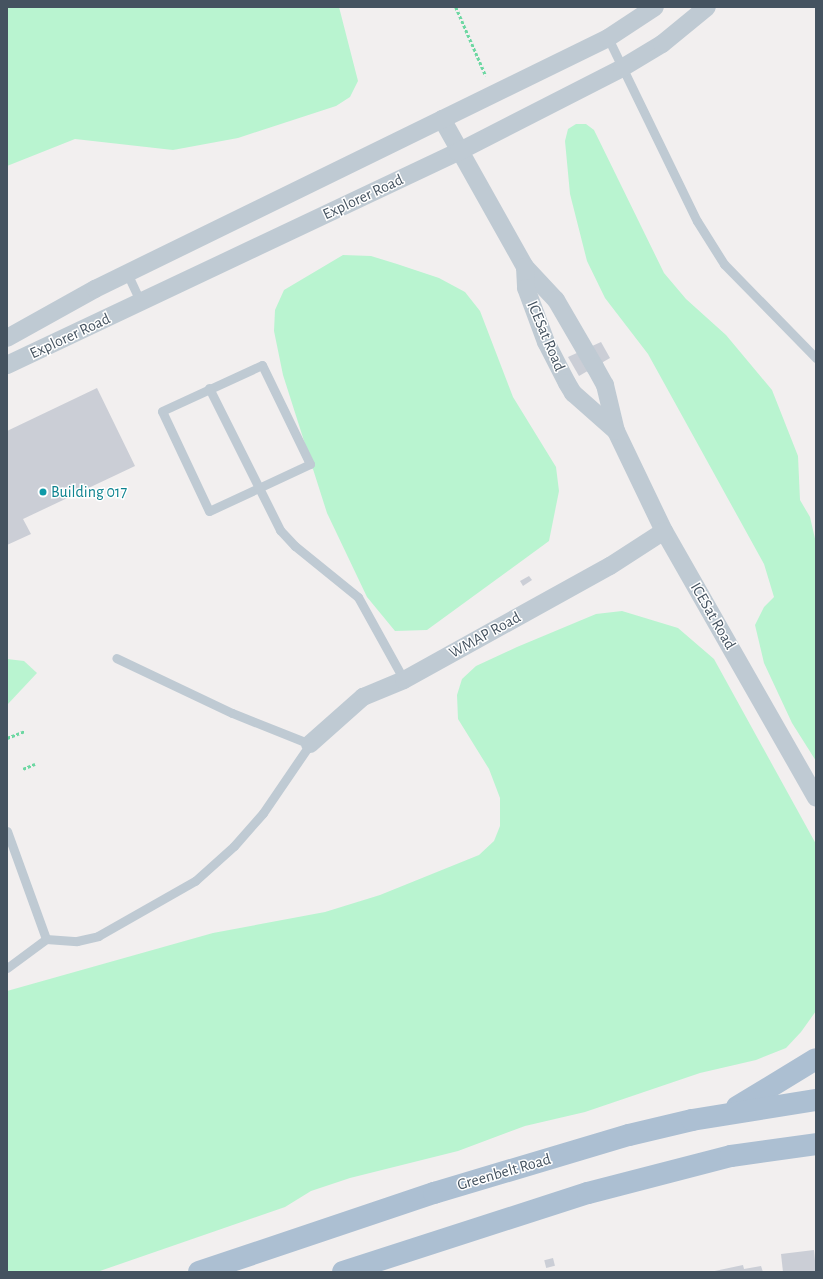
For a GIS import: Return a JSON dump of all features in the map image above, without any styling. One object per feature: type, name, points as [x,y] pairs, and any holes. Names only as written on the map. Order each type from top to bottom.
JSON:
[{"type":"main road","points":[[726,1114],[816,1058]]},
{"type":"main road","name":"Greenbelt Road","points":[[199,1272],[442,1190],[629,1136],[726,1114],[816,1100]]},
{"type":"main road","points":[[343,1272],[588,1193],[731,1156],[816,1144]]},
{"type":"street","name":"Explorer Road","points":[[7,338],[127,273],[608,38],[655,7]]},
{"type":"street","name":"Explorer Road","points":[[7,365],[458,152],[622,68],[662,44],[707,7]]},
{"type":"street","name":"ICESat Road","points":[[442,119],[458,152],[525,267],[556,300],[605,385],[616,431],[664,531],[816,798]]},
{"type":"street","name":"ICESat Road","points":[[525,267],[526,288],[546,342],[567,383],[574,393],[616,431]]},
{"type":"street","name":"WMAP Road","points":[[310,744],[364,697],[404,680],[610,566],[664,531]]},
{"type":"lane","points":[[608,38],[697,221],[724,264],[816,358]]},
{"type":"lane","points":[[127,273],[140,303]]},
{"type":"lane","points":[[262,365],[310,464],[209,511],[162,411],[209,388],[262,365]]},
{"type":"lane","points":[[209,388],[280,530],[295,546],[358,597],[404,680]]},
{"type":"lane","points":[[7,968],[46,939],[76,941],[98,936],[195,881],[234,846],[263,813],[310,744],[232,713],[116,658]]},
{"type":"lane","points":[[7,831],[46,939]]},
{"type":"path","points":[[456,7],[486,77]]},
{"type":"path","points":[[7,738],[25,731]]},
{"type":"path","points":[[23,769],[35,764]]},
{"type":"green space","points":[[7,7],[339,7],[358,81],[350,97],[336,106],[238,138],[173,150],[75,139],[7,166]]},
{"type":"green space","points":[[576,124],[586,124],[594,130],[664,273],[686,299],[726,335],[772,390],[798,456],[800,500],[810,517],[816,543],[816,761],[792,723],[764,663],[755,625],[764,607],[774,597],[764,564],[648,354],[605,298],[587,261],[570,194],[565,141],[568,129]]},
{"type":"green space","points":[[343,255],[371,256],[439,278],[465,292],[480,311],[513,397],[556,467],[559,491],[549,541],[427,630],[395,631],[367,597],[327,513],[283,375],[274,331],[275,310],[284,290]]},
{"type":"green space","points":[[622,611],[678,628],[714,659],[816,844],[816,1011],[801,1032],[786,1048],[756,1060],[700,1073],[585,1112],[525,1126],[458,1151],[350,1178],[311,1191],[285,1207],[97,1272],[7,1272],[7,991],[213,933],[325,912],[380,895],[479,855],[494,841],[500,826],[500,798],[489,769],[458,719],[457,695],[462,679],[476,666],[517,647],[596,614]]},
{"type":"green space","points":[[7,659],[24,661],[37,673],[7,705]]},
{"type":"building","points":[[601,342],[610,358],[579,376],[568,357]]},
{"type":"building","name":"Building 017","points":[[97,388],[135,466],[23,519],[31,534],[7,545],[7,431]]},
{"type":"building","points":[[529,576],[532,580],[523,586],[520,581]]},
{"type":"building","points":[[814,1250],[816,1272],[783,1272],[781,1254]]},
{"type":"building","points":[[553,1258],[555,1266],[546,1268],[544,1260]]},
{"type":"building","points":[[743,1265],[744,1269],[761,1266],[763,1272],[710,1272]]},
{"type":"place","name":"Building 017","points":[[43,492]]}]
